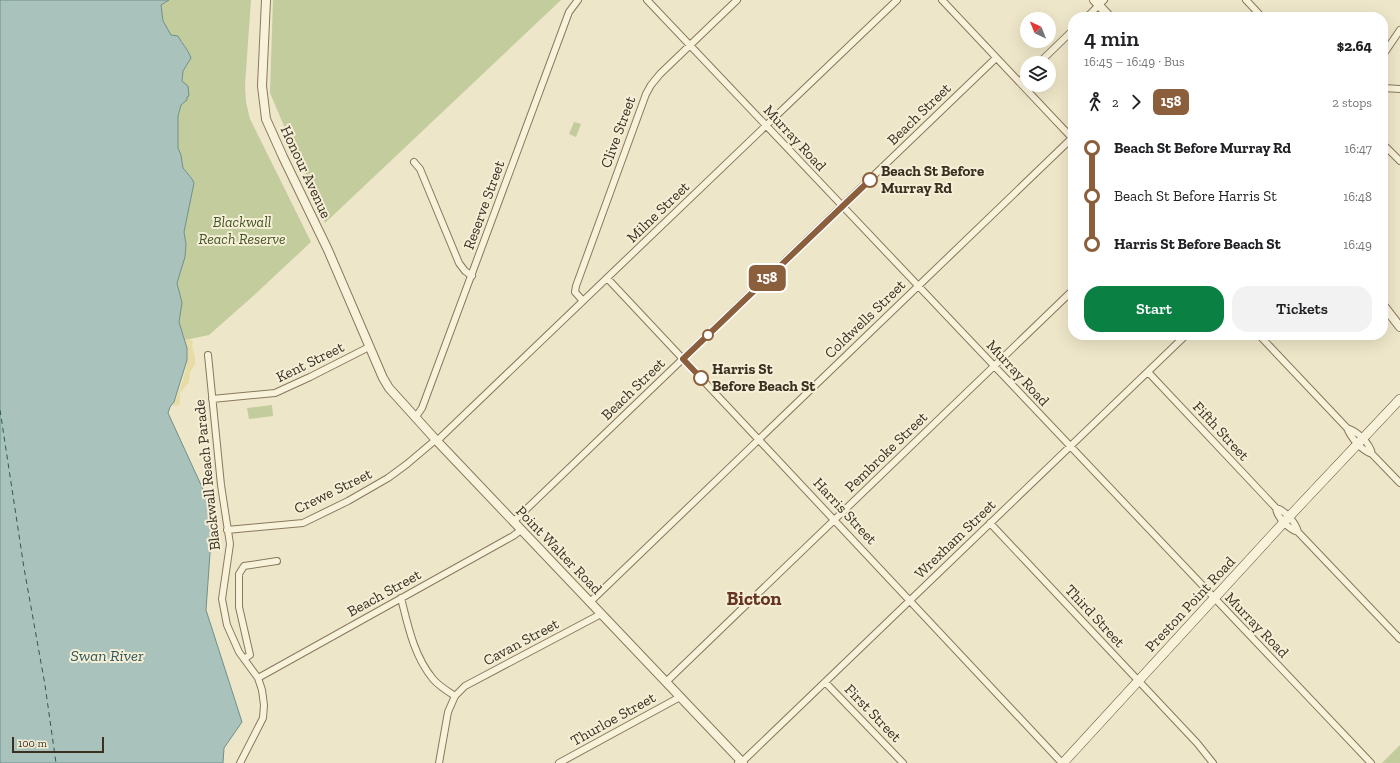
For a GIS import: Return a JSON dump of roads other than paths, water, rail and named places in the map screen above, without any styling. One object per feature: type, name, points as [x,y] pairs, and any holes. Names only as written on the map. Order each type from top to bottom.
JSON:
[{"type":"main road","name":"Preston Point Road","points":[[1359,440],[1400,393]]},
{"type":"main road","name":"Preston Point Road","points":[[1063,763],[1339,464],[1342,458],[1400,399]]},
{"type":"street","name":"Honour Avenue","points":[[266,0],[262,86],[266,119],[328,250],[369,347]]},
{"type":"street","name":"Reserve Street","points":[[415,418],[422,408],[569,12],[578,0]]},
{"type":"street","name":"Murray Road","points":[[647,0],[1371,763]]},
{"type":"street","name":"Clive Street","points":[[583,301],[575,292],[576,286],[646,94],[660,74],[737,0]]},
{"type":"street","name":"Milne Street","points":[[436,440],[440,438],[897,0]]},
{"type":"street","points":[[942,0],[1068,134]]},
{"type":"street","points":[[1246,0],[1257,12]]},
{"type":"street","points":[[1091,12],[1099,2],[1106,12]]},
{"type":"street","points":[[1388,48],[1400,30]]},
{"type":"street","points":[[1046,56],[1068,35]]},
{"type":"street","name":"Beach Street","points":[[513,522],[996,58]]},
{"type":"street","points":[[1388,88],[1400,89]]},
{"type":"street","name":"Coldwells Street","points":[[590,602],[1068,144]]},
{"type":"street","points":[[1388,149],[1400,161]]},
{"type":"street","points":[[414,162],[420,169],[459,263],[465,271],[472,276]]},
{"type":"street","name":"Harris Street","points":[[607,278],[1063,763]]},
{"type":"street","name":"Pembroke Street","points":[[666,682],[1068,295]]},
{"type":"street","points":[[1388,309],[1400,319]]},
{"type":"street","points":[[1388,311],[1400,327]]},
{"type":"street","name":"Wrexham Street","points":[[741,762],[1181,340]]},
{"type":"street","points":[[1264,340],[1347,428],[1349,433],[1371,450],[1372,454],[1400,483]]},
{"type":"street","name":"Kent Street","points":[[212,399],[275,393],[369,347]]},
{"type":"street","name":"Point Walter Road","points":[[369,347],[389,388],[415,418],[741,762]]},
{"type":"street","name":"Blackwall Reach Parade","points":[[208,355],[227,530],[230,544],[222,599],[227,625],[239,652],[258,678],[262,690],[264,705],[263,718],[240,763]]},
{"type":"street","name":"Fifth Street","points":[[1148,372],[1276,508],[1276,513],[1286,520],[1292,530],[1298,532],[1400,639]]},
{"type":"street","name":"Crewe Street","points":[[227,530],[303,523],[348,501],[388,478],[436,440]]},
{"type":"street","name":"Third Street","points":[[990,524],[1197,743],[1213,763]]},
{"type":"street","name":"Beach Street","points":[[258,678],[512,537],[522,530]]},
{"type":"street","points":[[244,659],[250,655],[239,607],[239,574],[244,566],[277,561]]},
{"type":"street","points":[[401,598],[412,641],[426,670],[434,680],[454,696],[448,712],[439,763]]},
{"type":"street","name":"Cavan Street","points":[[454,696],[465,686],[601,614]]},
{"type":"street","name":"First Street","points":[[825,682],[903,763]]},
{"type":"street","name":"Thurloe Street","points":[[559,763],[680,697]]},
{"type":"water","name":"Swan River","points":[[0,0],[169,0],[161,5],[163,21],[171,35],[178,36],[191,58],[183,71],[182,81],[188,86],[189,96],[181,105],[178,116],[178,148],[181,155],[183,168],[194,183],[184,232],[186,244],[185,257],[177,283],[182,303],[179,322],[187,348],[187,360],[174,402],[168,413],[213,511],[206,610],[242,722],[224,748],[223,763],[0,763]]},
{"type":"place","name":"Beach St Before Murray Rd","points":[[870,180]]},
{"type":"place","name":"Harris St Before Beach St","points":[[701,378]]},
{"type":"district","name":"Bicton","points":[[754,598]]},
{"type":"park label","name":"Blackwall Reach Reserve","points":[[242,230]]}]
